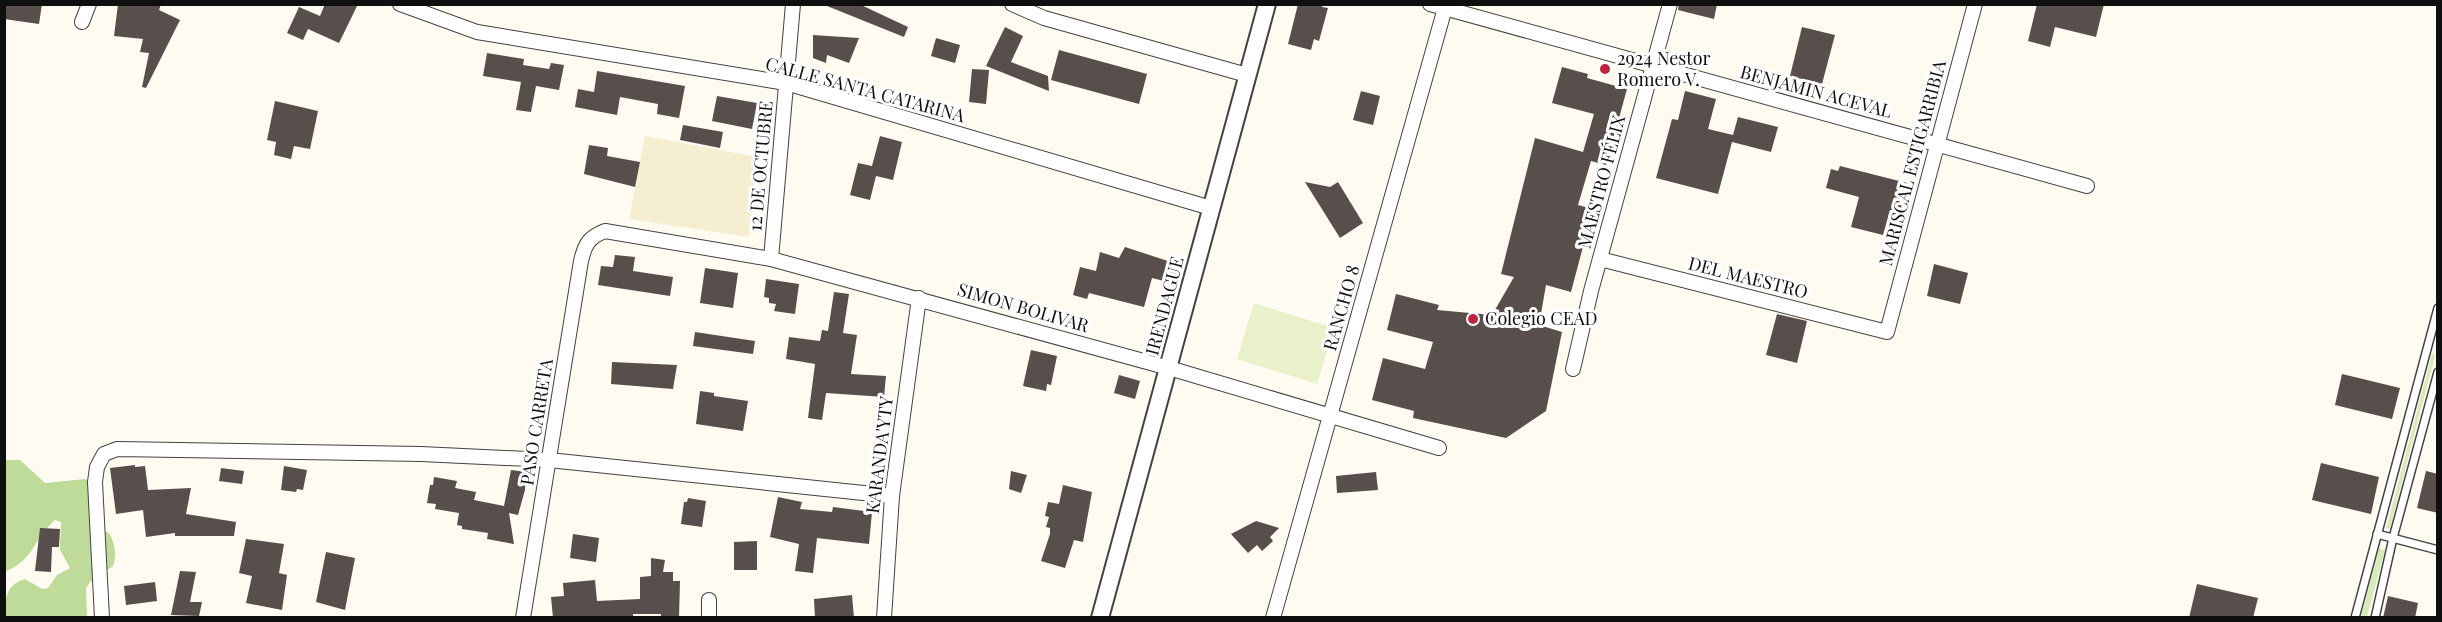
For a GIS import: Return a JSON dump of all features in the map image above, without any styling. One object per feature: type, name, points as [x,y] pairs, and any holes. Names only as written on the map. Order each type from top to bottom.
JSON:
[{"type":"street","points":[[82,22],[89,4]]},
{"type":"street","name":"CALLE SANTA CATARINA","points":[[400,4],[477,32],[786,83],[1211,208]]},
{"type":"street","name":"12 DE OCTUBRE","points":[[771,259],[792,4]]},
{"type":"street","points":[[1012,4],[1044,18],[1247,75]]},
{"type":"street","name":"IRENDAGUE","points":[[1100,618],[1267,4]]},
{"type":"street","name":"BENJAMIN ACEVAL","points":[[1430,4],[2087,186]]},
{"type":"street","name":"MAESTRO FÉLIX","points":[[1573,369],[1600,259],[1670,4]]},
{"type":"street","name":"MARISCAL ESTIGARRIBIA","points":[[1887,332],[1975,4]]},
{"type":"street","name":"RANCHO 8","points":[[1273,618],[1445,9]]},
{"type":"street","name":"SIMON BOLIVAR","points":[[592,236],[605,231],[617,232],[771,259],[1169,368],[1439,448]]},
{"type":"street","name":"PASO CARRETA","points":[[523,618],[581,261],[584,247],[592,236]]},
{"type":"street","name":"DEL MAESTRO","points":[[1600,259],[1887,332]]},
{"type":"street","name":"KARANDA'YTY","points":[[884,618],[892,496],[920,298]]},
{"type":"street","points":[[102,618],[95,482],[97,467],[104,454],[117,449],[398,454],[549,460],[892,496]]},
{"type":"street","points":[[709,600],[710,618]]},
{"type":"lane","points":[[2355,618],[2438,308]]},
{"type":"lane","points":[[2428,344],[2438,346]]},
{"type":"lane","points":[[2375,618],[2393,538],[2438,372]]},
{"type":"lane","points":[[2377,534],[2438,550]]},
{"type":"shaded area","points":[[645,136],[756,157],[749,237],[629,219]]},
{"type":"green space","points":[[1254,303],[1334,328],[1317,384],[1237,359]]},
{"type":"green space","points":[[2432,353],[2435,356],[2390,528],[2386,529]]},
{"type":"green space","points":[[5,460],[20,460],[45,483],[85,479],[91,483],[95,527],[109,533],[115,553],[113,566],[90,582],[86,588],[87,617],[5,618],[6,599],[13,585],[25,579],[42,589],[48,588],[57,575],[70,568],[60,550],[61,522],[55,520],[23,561],[5,572]]},
{"type":"green space","points":[[2379,548],[2385,550],[2367,617],[2361,617]]},
{"type":"building","points":[[4,4],[42,4],[39,24],[4,19]]},
{"type":"building","points":[[118,4],[161,4],[159,10],[180,20],[146,88],[142,87],[149,53],[140,52],[143,39],[114,36]]},
{"type":"building","points":[[325,4],[358,4],[339,43],[308,29],[303,40],[287,33],[299,7],[320,16]]},
{"type":"building","points":[[822,4],[859,4],[908,27],[904,37]]},
{"type":"building","points":[[1298,4],[1323,4],[1322,7],[1328,8],[1319,41],[1314,39],[1311,50],[1288,44]]},
{"type":"building","points":[[1679,4],[1717,4],[1714,19],[1678,10]]},
{"type":"building","points":[[2037,4],[2104,4],[2096,37],[2055,27],[2050,47],[2028,41]]},
{"type":"building","points":[[1005,27],[1023,36],[1011,62],[1048,76],[1049,91],[986,66]]},
{"type":"building","points":[[1802,27],[1835,35],[1822,84],[1790,76]]},
{"type":"building","points":[[813,35],[859,38],[849,63],[827,55],[826,63],[813,58]]},
{"type":"building","points":[[936,38],[960,45],[955,63],[931,56]]},
{"type":"building","points":[[1059,50],[1147,74],[1139,104],[1051,80]]},
{"type":"building","points":[[487,53],[524,59],[523,65],[549,69],[551,63],[564,65],[559,90],[536,86],[531,112],[516,110],[521,82],[483,76]]},
{"type":"building","points":[[1562,67],[1588,74],[1587,78],[1627,89],[1606,165],[1591,161],[1578,205],[1593,209],[1571,292],[1546,285],[1539,325],[1562,332],[1546,411],[1506,438],[1413,418],[1414,411],[1372,400],[1383,358],[1425,369],[1433,342],[1387,330],[1396,294],[1439,305],[1437,310],[1492,315],[1514,277],[1501,274],[1535,138],[1583,152],[1594,114],[1552,103]]},
{"type":"building","points":[[972,69],[989,70],[986,104],[969,102]]},
{"type":"building","points":[[597,71],[685,86],[679,118],[657,114],[658,104],[620,97],[617,115],[575,107],[578,89],[594,92]]},
{"type":"building","points":[[1361,91],[1380,96],[1373,125],[1353,120]]},
{"type":"building","points":[[1685,91],[1716,99],[1708,129],[1733,135],[1738,117],[1778,127],[1771,152],[1732,142],[1718,194],[1656,178],[1672,119],[1678,120]]},
{"type":"building","points":[[717,96],[757,103],[752,129],[712,121]]},
{"type":"building","points":[[275,101],[318,111],[310,149],[294,146],[291,159],[274,155],[276,142],[267,140]]},
{"type":"building","points":[[683,125],[723,132],[720,148],[680,140]]},
{"type":"building","points":[[880,136],[902,142],[893,180],[876,176],[870,200],[850,195],[858,163],[872,166]]},
{"type":"building","points":[[589,145],[608,148],[607,156],[640,162],[635,187],[584,174]]},
{"type":"building","points":[[1840,166],[1907,183],[1900,212],[1890,210],[1883,235],[1851,227],[1859,197],[1826,188],[1831,169],[1838,171]]},
{"type":"building","points":[[1305,182],[1330,187],[1338,182],[1363,223],[1340,238]]},
{"type":"building","points":[[1125,247],[1180,265],[1176,284],[1152,278],[1144,307],[1089,293],[1087,299],[1073,295],[1080,267],[1096,271],[1100,252],[1119,258]]},
{"type":"building","points":[[615,255],[635,257],[633,271],[673,277],[670,296],[598,285],[601,266],[613,267]]},
{"type":"building","points":[[1934,264],[1968,273],[1960,304],[1927,296]]},
{"type":"building","points":[[705,268],[738,273],[733,308],[700,303]]},
{"type":"building","points":[[766,279],[799,284],[795,314],[774,311],[776,304],[769,303],[769,298],[764,297]]},
{"type":"building","points":[[834,292],[849,294],[843,333],[857,335],[851,374],[886,376],[884,397],[826,393],[822,420],[808,418],[815,364],[786,359],[789,337],[820,341],[822,330],[828,331]]},
{"type":"building","points":[[1777,314],[1807,321],[1797,363],[1766,355]]},
{"type":"building","points":[[695,332],[755,341],[753,354],[693,346]]},
{"type":"building","points":[[1031,350],[1057,356],[1051,385],[1047,384],[1046,391],[1023,386]]},
{"type":"building","points":[[612,362],[677,365],[673,389],[611,384]]},
{"type":"building","points":[[2342,374],[2400,388],[2392,419],[2335,405]]},
{"type":"building","points":[[1119,375],[1140,381],[1135,399],[1114,393]]},
{"type":"building","points":[[700,391],[714,393],[714,396],[748,401],[743,431],[696,424]]},
{"type":"building","points":[[2321,463],[2379,477],[2371,514],[2312,500]]},
{"type":"building","points":[[135,465],[135,467],[145,466],[148,490],[191,488],[186,514],[236,522],[234,536],[175,536],[175,533],[146,537],[143,510],[116,514],[110,468]]},
{"type":"building","points":[[284,466],[307,470],[303,490],[297,489],[296,492],[281,490]]},
{"type":"building","points":[[221,468],[244,471],[242,484],[219,481]]},
{"type":"building","points":[[511,470],[526,472],[525,490],[518,515],[509,513],[514,544],[487,539],[488,533],[462,529],[462,526],[457,525],[459,513],[435,509],[436,504],[427,503],[434,477],[457,481],[455,488],[476,492],[474,500],[504,506]]},
{"type":"building","points":[[1011,471],[1027,475],[1021,493],[1009,489]]},
{"type":"building","points":[[2426,471],[2438,474],[2438,513],[2417,508]]},
{"type":"building","points":[[1376,472],[1378,490],[1337,493],[1336,476]]},
{"type":"building","points":[[1063,485],[1092,492],[1083,542],[1074,540],[1065,568],[1041,561],[1050,534],[1050,528],[1046,527],[1049,517],[1045,516],[1048,502],[1059,504]]},
{"type":"building","points":[[778,497],[802,502],[800,509],[832,512],[833,507],[872,512],[869,544],[817,538],[813,573],[795,571],[799,544],[770,537]]},
{"type":"building","points":[[688,498],[706,501],[702,527],[681,524],[684,502],[687,502]]},
{"type":"building","points":[[1256,521],[1279,528],[1270,537],[1273,541],[1262,551],[1257,545],[1248,553],[1231,534]]},
{"type":"building","points":[[40,528],[60,529],[59,547],[52,547],[51,572],[35,571]]},
{"type":"building","points":[[573,534],[599,538],[596,562],[570,558]]},
{"type":"building","points":[[246,539],[284,544],[279,573],[287,575],[282,610],[246,603],[252,576],[239,573]]},
{"type":"building","points":[[757,541],[757,570],[734,570],[734,542]]},
{"type":"building","points":[[326,552],[355,558],[345,610],[316,602]]},
{"type":"building","points":[[651,558],[665,560],[663,572],[673,572],[673,581],[680,581],[679,618],[661,618],[661,614],[633,614],[633,618],[553,618],[551,597],[564,596],[563,583],[595,580],[597,601],[640,599],[640,577],[651,576]]},
{"type":"building","points":[[180,571],[196,572],[190,602],[202,602],[199,616],[171,615]]},
{"type":"building","points":[[155,582],[157,601],[126,605],[124,586]]},
{"type":"building","points":[[2197,584],[2258,598],[2253,618],[2189,618]]},
{"type":"building","points":[[852,595],[854,618],[815,618],[814,599]]},
{"type":"building","points":[[2388,596],[2418,603],[2415,618],[2383,618]]},
{"type":"place","name":"2924 Nestor Romero V.","points":[[1605,69]]},
{"type":"place","name":"Colegio CEAD","points":[[1473,319]]}]
